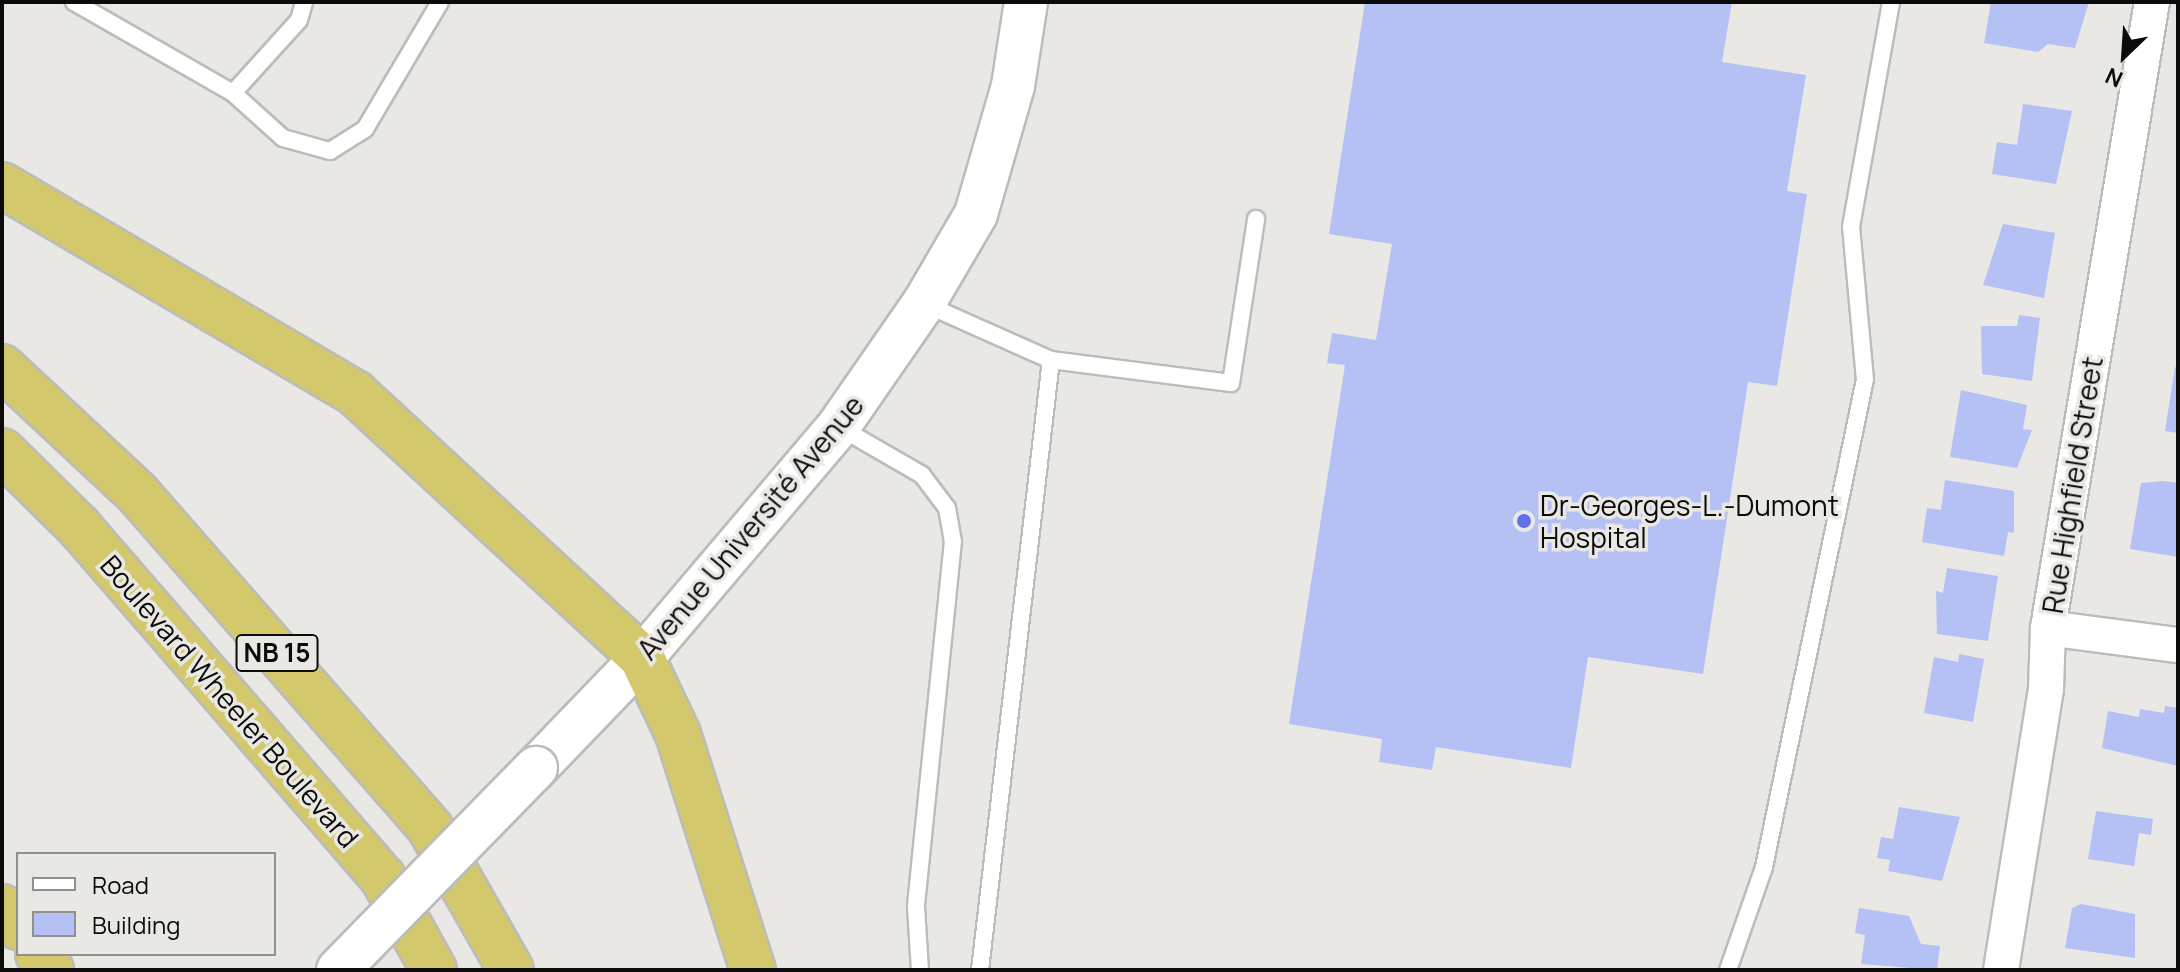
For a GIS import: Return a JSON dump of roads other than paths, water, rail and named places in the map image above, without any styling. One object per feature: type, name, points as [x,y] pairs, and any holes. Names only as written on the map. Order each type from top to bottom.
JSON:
[{"type":"highway","points":[[2,185],[355,393],[642,658],[678,734],[753,970]]},
{"type":"highway","name":"NB 15","points":[[2,367],[138,494],[430,828],[511,970]]},
{"type":"highway","name":"Boulevard Wheeler Boulevard","points":[[2,451],[79,527],[383,878],[434,970]]},
{"type":"highway","points":[[2,907],[16,924]]},
{"type":"street","name":"Avenue Université Avenue","points":[[338,970],[642,658],[838,427],[924,303],[976,214],[1013,86],[1026,2]]},
{"type":"street","name":"Rue Highfield Street","points":[[2001,970],[2046,689],[2048,628],[2152,2]]},
{"type":"street","points":[[2048,628],[2178,645]]},
{"type":"lane","points":[[74,2],[233,93],[283,138],[330,151],[365,129],[440,2]]},
{"type":"lane","points":[[233,93],[299,20],[304,2]]},
{"type":"lane","points":[[1728,970],[1764,867],[1865,380],[1851,227],[1891,2]]},
{"type":"lane","points":[[924,303],[1051,360],[1231,383],[1256,219]]},
{"type":"lane","points":[[980,970],[1051,360]]},
{"type":"lane","points":[[838,427],[922,475],[947,508],[953,541],[916,907],[920,970]]},
{"type":"place","name":"Dr-Georges-L.-Dumont Hospital","points":[[1524,521]]}]
